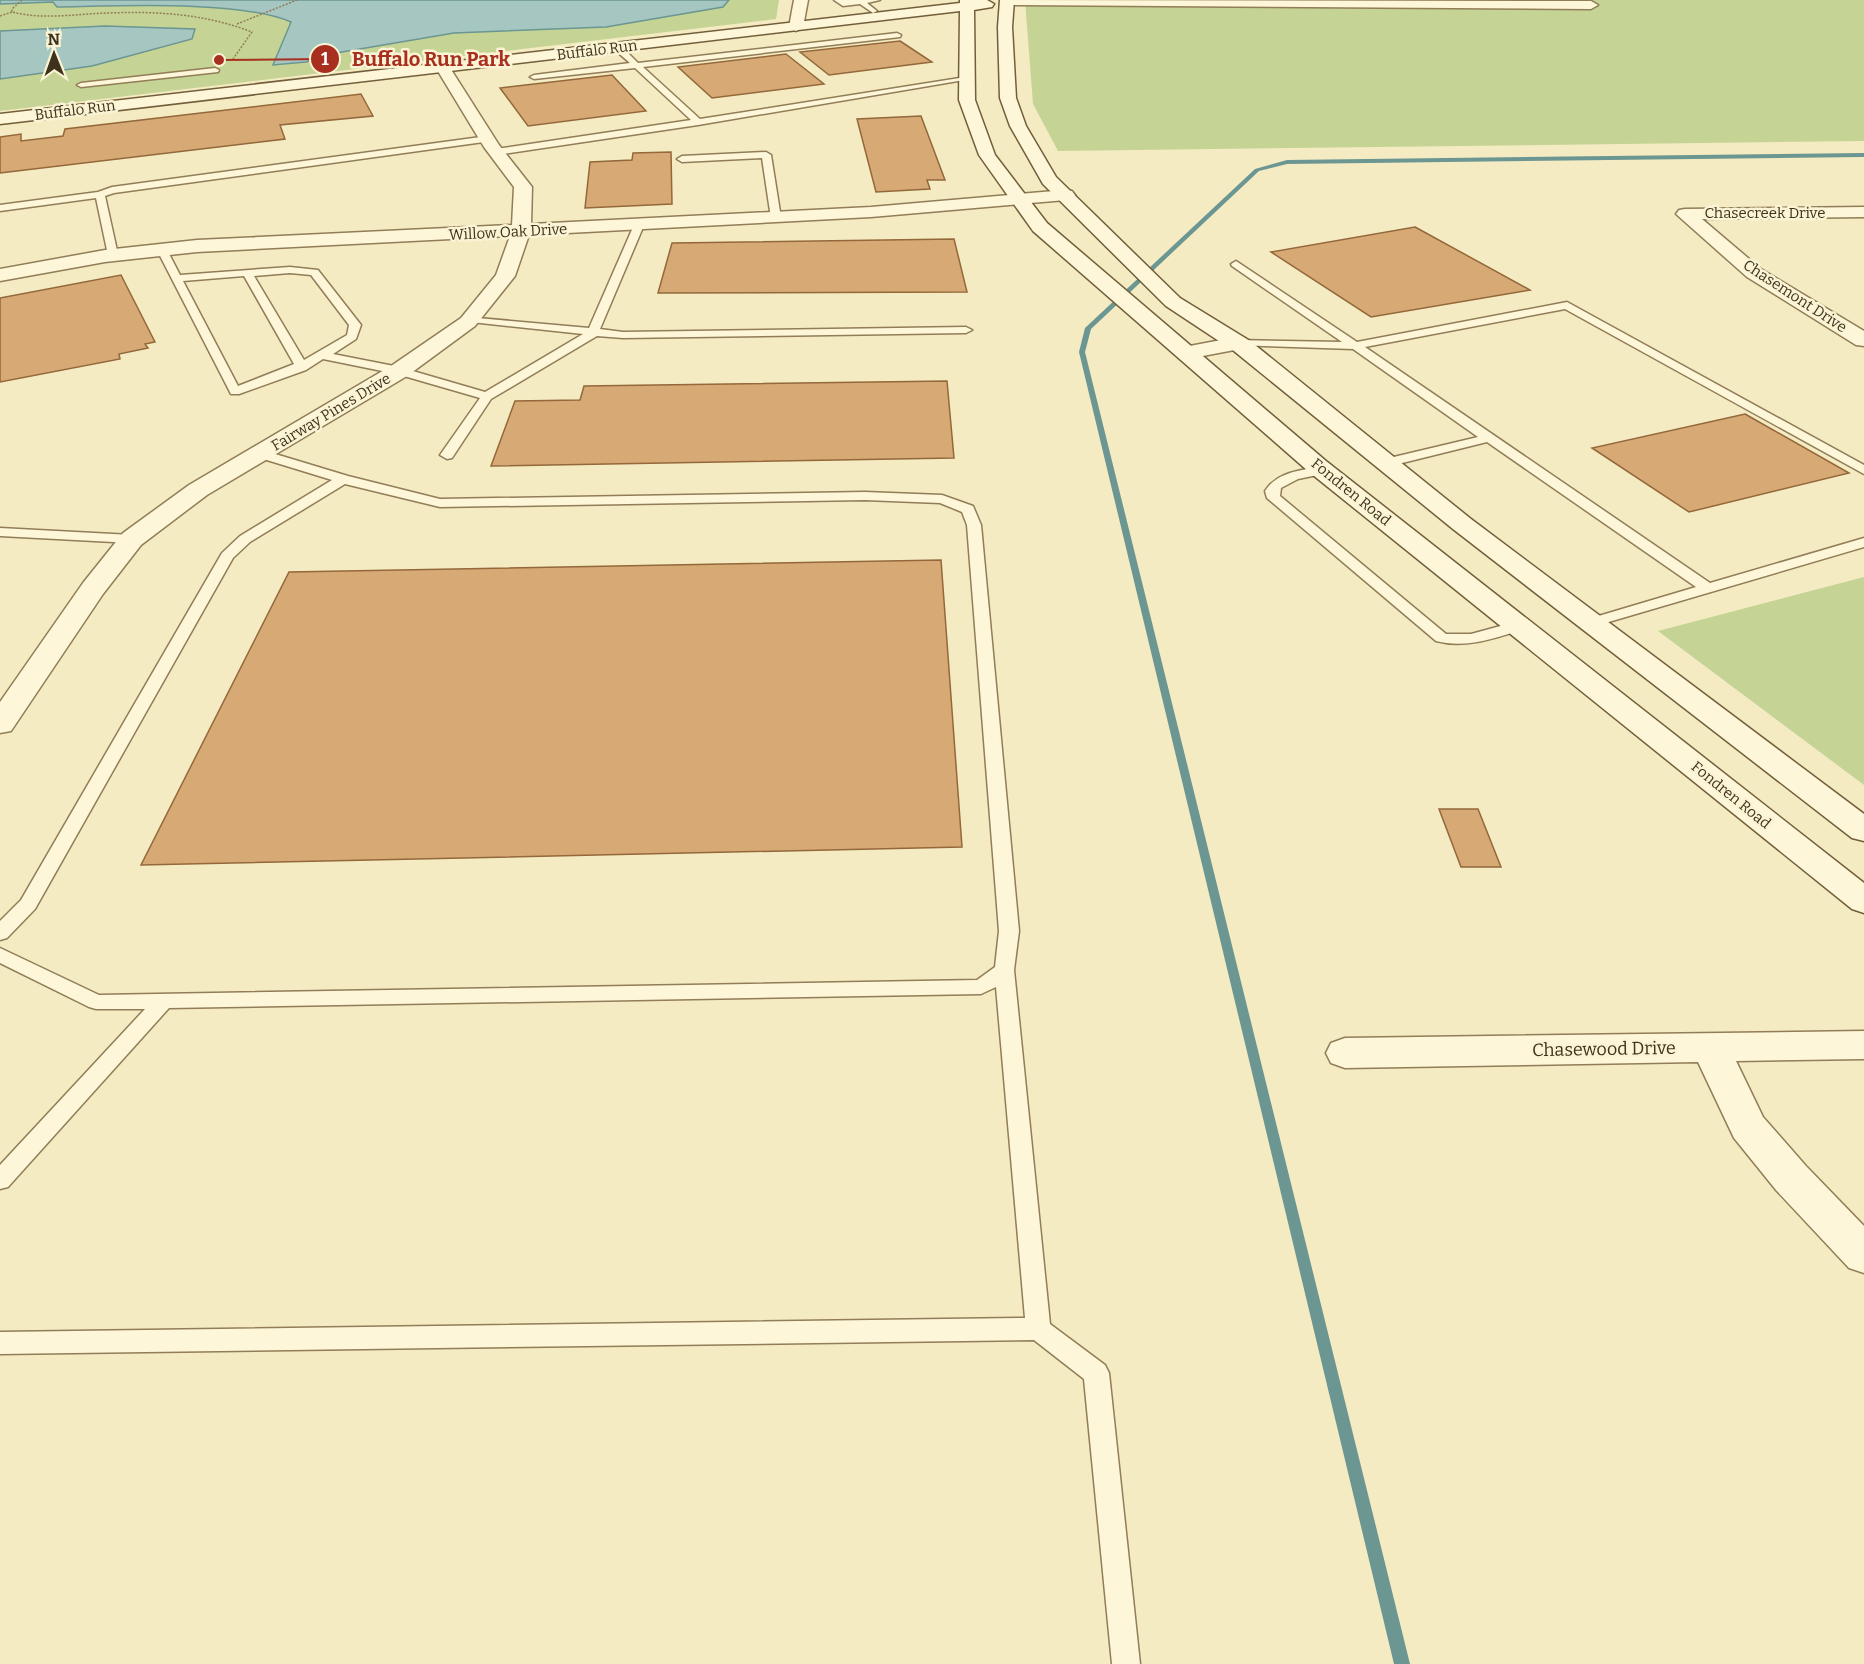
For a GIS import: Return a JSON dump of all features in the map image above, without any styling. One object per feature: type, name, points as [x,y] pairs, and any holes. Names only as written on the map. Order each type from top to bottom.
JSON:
[{"type":"street","points":[[790,30],[801,0]]},
{"type":"street","points":[[1007,0],[1005,27],[1008,98],[1018,126],[1049,180],[1173,302],[1237,343],[1599,630],[1864,830]]},
{"type":"street","name":"Buffalo Run","points":[[0,119],[148,90],[443,65],[790,30],[871,5],[967,6],[1007,0],[1591,5]]},
{"type":"street","points":[[871,5],[935,16],[967,6]]},
{"type":"street","name":"Fondren Road","points":[[967,6],[967,89],[987,155],[1040,227],[1331,477],[1864,901]]},
{"type":"street","name":"Buffalo Run","points":[[443,65],[790,30]]},
{"type":"street","name":"Fairway Pines Drive","points":[[0,724],[93,589],[132,538],[198,490],[399,371],[471,319],[505,276],[521,231],[522,187],[492,146],[443,65]]},
{"type":"street","points":[[967,89],[1008,98]]},
{"type":"street","name":"Willow Oak Drive","points":[[0,275],[113,255],[197,246],[776,218],[1066,195]]},
{"type":"street","name":"Chasecreek Drive","points":[[1727,250],[1685,214],[1864,212]]},
{"type":"street","name":"Chasemont Drive","points":[[1727,250],[1754,273],[1820,315],[1864,339]]},
{"type":"street","points":[[1187,354],[1237,343]]},
{"type":"street","points":[[1331,477],[1391,467]]},
{"type":"street","points":[[1554,654],[1599,630]]},
{"type":"street","name":"Chasewood Drive","points":[[1345,1053],[1864,1045]]},
{"type":"street","points":[[1710,1047],[1748,1127],[1791,1178],[1864,1255]]},
{"type":"lane","points":[[838,0],[843,4],[871,5]]},
{"type":"lane","points":[[790,30],[801,45]]},
{"type":"lane","points":[[534,77],[897,35]]},
{"type":"lane","points":[[618,48],[699,122]]},
{"type":"lane","points":[[81,86],[148,90],[215,70]]},
{"type":"lane","points":[[0,208],[100,195],[112,190],[967,89]]},
{"type":"lane","points":[[682,159],[766,155],[776,218]]},
{"type":"lane","points":[[100,195],[113,255]]},
{"type":"lane","points":[[447,455],[487,396],[593,333],[639,225]]},
{"type":"lane","points":[[162,250],[235,391],[302,367],[324,356],[352,337],[355,325],[314,272],[290,270],[177,278]]},
{"type":"lane","points":[[1236,264],[1707,588]]},
{"type":"lane","points":[[248,273],[302,367]]},
{"type":"lane","points":[[1237,343],[1353,346],[1567,305],[1864,470]]},
{"type":"lane","points":[[471,319],[623,335],[966,330]]},
{"type":"lane","points":[[324,356],[399,371],[487,396]]},
{"type":"lane","points":[[1391,467],[1488,438]]},
{"type":"lane","points":[[262,454],[343,479],[440,503],[866,495],[942,499],[968,509],[974,525],[1009,931],[1004,970],[1038,1329]]},
{"type":"lane","points":[[1331,477],[1282,480],[1275,485],[1272,491],[1274,498],[1441,638],[1455,641],[1470,639],[1520,626]]},
{"type":"lane","points":[[0,933],[28,904],[227,556],[245,539],[343,479]]},
{"type":"lane","points":[[0,532],[132,538]]},
{"type":"lane","points":[[1599,630],[1707,588],[1864,542]]},
{"type":"lane","points":[[0,955],[96,1002],[981,987],[1004,970]]},
{"type":"lane","points":[[0,1180],[164,1001]]},
{"type":"lane","points":[[0,1343],[1038,1329],[1096,1374],[1126,1664]]},
{"type":"path","points":[[0,16],[12,11],[22,0]]},
{"type":"path","points":[[236,24],[297,0]]},
{"type":"path","points":[[12,11],[32,17],[190,14],[236,24],[252,32],[234,58],[228,62]]},
{"type":"green space","points":[[0,0],[779,0],[776,19],[0,111]]},
{"type":"green space","points":[[1025,0],[1864,0],[1864,141],[1058,151],[1033,104]]},
{"type":"green space","points":[[1864,577],[1864,785],[1658,631]]},
{"type":"water","points":[[0,0],[729,0],[723,7],[606,27],[454,33],[336,53],[306,62],[273,65],[291,22],[269,15],[211,7],[57,7],[53,2],[0,4]]},
{"type":"water","points":[[105,26],[195,29],[192,39],[92,66],[0,79],[0,31]]},
{"type":"building","points":[[900,41],[932,62],[829,75],[800,52]]},
{"type":"building","points":[[786,54],[824,84],[712,98],[678,67]]},
{"type":"building","points":[[612,75],[646,111],[528,126],[500,88]]},
{"type":"building","points":[[361,94],[373,116],[280,125],[285,139],[0,173],[0,137],[21,134],[21,141],[63,136],[65,129]]},
{"type":"building","points":[[921,116],[945,180],[927,180],[930,189],[876,192],[857,119]]},
{"type":"building","points":[[671,152],[672,204],[585,208],[590,162],[632,160],[633,153]]},
{"type":"building","points":[[1415,227],[1530,290],[1371,317],[1271,252]]},
{"type":"building","points":[[954,239],[967,292],[658,293],[672,243]]},
{"type":"building","points":[[121,275],[155,342],[145,344],[148,348],[119,354],[120,359],[0,382],[0,298]]},
{"type":"building","points":[[947,381],[954,458],[491,466],[515,401],[580,400],[584,386]]},
{"type":"building","points":[[1745,414],[1849,473],[1689,512],[1592,448]]},
{"type":"building","points":[[941,560],[962,847],[141,865],[289,572]]},
{"type":"building","points":[[1439,809],[1478,809],[1501,867],[1461,867]]},
{"type":"waterway","points":[[1402,1664],[1082,352],[1088,328],[1257,170],[1287,162],[1864,155]]},
{"type":"place","name":"Buffalo Run Park","points":[[219,60]]}]
